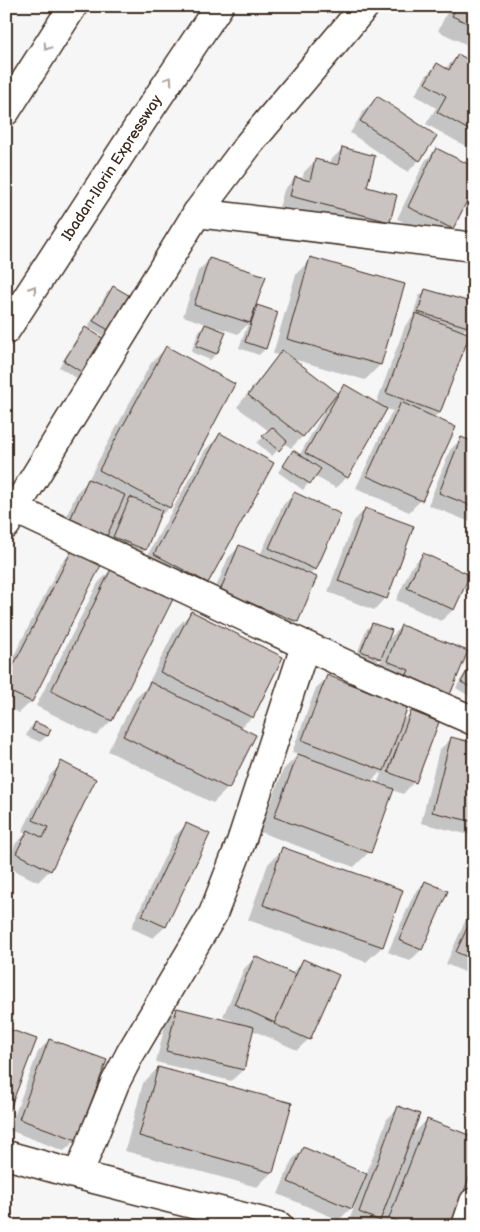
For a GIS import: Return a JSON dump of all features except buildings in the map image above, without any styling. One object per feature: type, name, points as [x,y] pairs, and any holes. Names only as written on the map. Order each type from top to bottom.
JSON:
[{"type":"main road","points":[[6,111],[73,6]]},
{"type":"main road","name":"Ibadan-Ilorin Expressway","points":[[6,330],[219,6]]},
{"type":"main road","points":[[365,6],[249,144],[197,213],[10,517],[474,721]]},
{"type":"main road","points":[[197,213],[474,247]]},
{"type":"main road","points":[[78,1175],[115,1083],[130,1054],[213,914],[241,842],[305,646]]},
{"type":"main road","points":[[6,1155],[279,1226]]},
{"type":"main road","points":[[466,1226],[474,1202]]}]
